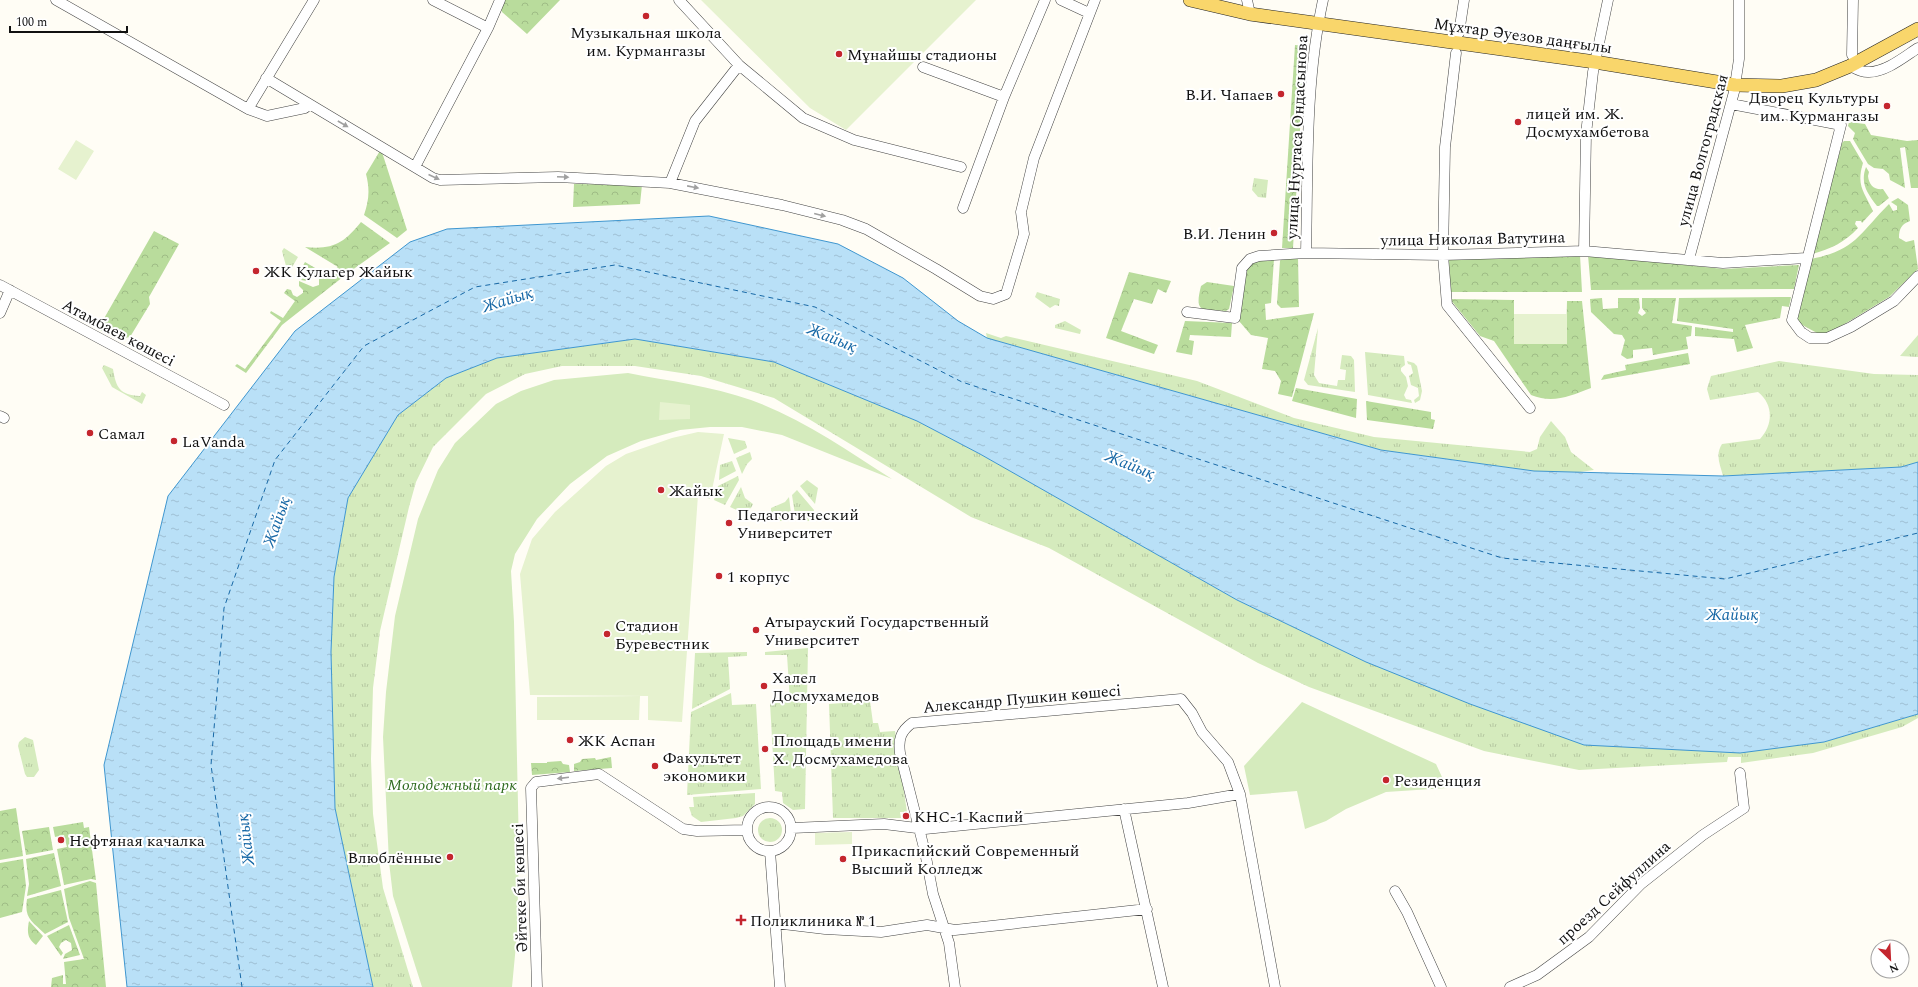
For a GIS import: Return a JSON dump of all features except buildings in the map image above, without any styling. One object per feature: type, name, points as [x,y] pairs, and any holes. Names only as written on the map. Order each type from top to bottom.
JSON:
[{"type":"main road","name":"Мұхтар Әуезов даңғылы","points":[[1190,0],[1250,14],[1595,62],[1735,85],[1788,84],[1816,80],[1851,60],[1871,55],[1918,29]]},
{"type":"street","points":[[56,0],[248,109],[267,116],[299,110],[309,104]]},
{"type":"street","points":[[248,109],[314,0]]},
{"type":"street","points":[[433,0],[488,28]]},
{"type":"street","points":[[415,167],[488,28],[500,0]]},
{"type":"street","points":[[679,0],[739,65],[803,118],[854,140],[961,167]]},
{"type":"street","points":[[963,208],[1004,97],[1045,0]]},
{"type":"street","points":[[1061,0],[1089,13]]},
{"type":"street","points":[[266,78],[433,178],[448,181],[558,177],[670,183],[782,205],[855,224],[936,269],[980,296],[993,299],[1006,294],[1024,234],[1021,212],[1034,158],[1095,0]]},
{"type":"street","points":[[1246,0],[1250,14]]},
{"type":"street","name":"улица Нуртаса Ондасынова","points":[[1306,253],[1311,94],[1318,23],[1322,0]]},
{"type":"street","points":[[1459,33],[1464,0]]},
{"type":"street","points":[[1584,251],[1586,134],[1595,62],[1608,0]]},
{"type":"street","name":"улица Волгоградская","points":[[1689,259],[1735,85],[1739,59],[1739,0]]},
{"type":"street","points":[[1853,0],[1851,60],[1863,72],[1882,69],[1918,48]]},
{"type":"street","points":[[1456,53],[1445,147],[1443,255],[1447,305],[1530,408]]},
{"type":"street","points":[[670,183],[695,121],[739,65]]},
{"type":"street","points":[[923,67],[1004,97]]},
{"type":"street","points":[[1731,104],[1841,125],[1806,258],[1792,320],[1801,332],[1810,338],[1827,338],[1851,327],[1894,301],[1918,276]]},
{"type":"street","name":"улица Николая Ватутина","points":[[1187,312],[1235,318],[1242,268],[1250,259],[1259,256],[1306,253],[1443,255],[1584,251],[1723,263],[1806,258]]},
{"type":"street","name":"Атамбаев көшесі","points":[[0,285],[224,405]]},
{"type":"street","points":[[0,313],[10,290]]},
{"type":"street","name":"Александр Пушкин көшесі","points":[[919,828],[899,742],[901,733],[912,723],[1181,699],[1192,713],[1202,732],[1228,762],[1240,794]]},
{"type":"street","name":"проезд Сейфуллина","points":[[1510,987],[1537,975],[1589,937],[1641,884],[1703,835],[1744,808],[1740,772]]},
{"type":"street","name":"Әйтеке би көшесі","points":[[537,987],[531,788],[536,782],[599,774],[683,829],[697,831],[747,830]]},
{"type":"street","points":[[792,828],[884,824],[925,829],[1188,803],[1240,794],[1275,987]]},
{"type":"street","points":[[771,806],[785,812],[790,818],[792,828],[789,840],[784,846],[770,851],[764,851],[754,845],[749,838],[747,830],[751,815],[764,807],[771,806]]},
{"type":"street","points":[[1124,809],[1163,987]]},
{"type":"street","points":[[919,828],[933,894],[945,929],[955,987]]},
{"type":"street","points":[[770,851],[780,987]]},
{"type":"street","points":[[1394,891],[1406,912],[1441,987]]},
{"type":"street","points":[[775,923],[825,929],[866,931],[893,931],[927,925],[945,929],[965,930],[1146,909]]},
{"type":"green space","points":[[502,0],[560,0],[527,34],[502,12],[500,7]]},
{"type":"green space","name":"Мұнайшы стадионы","points":[[701,0],[976,0],[846,130],[810,108]]},
{"type":"green space","points":[[1295,45],[1305,46],[1293,248],[1282,248]]},
{"type":"green space","points":[[1849,122],[1865,124],[1871,135],[1907,141],[1918,140],[1918,188],[1911,188],[1905,147],[1900,148],[1905,188],[1890,180],[1889,174],[1883,169],[1874,168],[1868,164],[1853,139],[1855,133],[1848,126]]},
{"type":"green space","points":[[76,140],[94,151],[76,180],[58,169]]},
{"type":"green space","points":[[1844,141],[1850,141],[1863,163],[1860,177],[1862,188],[1873,211],[1862,223],[1861,221],[1856,221],[1855,224],[1858,228],[1843,241],[1825,250],[1812,254],[1842,143]]},
{"type":"green space","points":[[381,149],[407,230],[397,238],[364,215],[368,195],[366,174]]},
{"type":"green space","points":[[1866,167],[1869,172],[1868,176],[1871,184],[1877,189],[1883,189],[1889,198],[1879,206],[1877,206],[1873,201],[1864,183],[1864,173]]},
{"type":"green space","points":[[1254,178],[1268,180],[1266,198],[1258,197],[1252,190]]},
{"type":"green space","points":[[574,184],[642,185],[640,204],[573,207]]},
{"type":"green space","points":[[1898,198],[1908,205],[1910,221],[1902,227],[1899,238],[1906,242],[1914,240],[1918,269],[1889,297],[1838,328],[1826,333],[1817,333],[1795,321],[1811,259],[1838,251],[1848,246],[1889,204],[1893,211],[1897,210],[1897,206],[1891,202]]},
{"type":"green space","points":[[361,222],[390,243],[348,273],[282,325],[246,373],[235,366],[237,364],[245,369],[281,321],[270,313],[271,311],[283,318],[295,301],[284,293],[287,289],[291,290],[293,295],[297,297],[303,293],[303,290],[299,286],[299,281],[313,287],[319,285],[319,278],[315,275],[310,276],[307,281],[301,280],[310,274],[311,272],[309,268],[303,270],[303,274],[299,278],[297,277],[305,262],[327,275],[338,267],[305,247],[315,248],[337,244],[349,235]]},
{"type":"green space","points":[[154,231],[179,244],[149,297],[150,304],[130,337],[119,339],[98,329]]},
{"type":"green space","points":[[284,248],[298,257],[291,269],[286,266],[282,251]]},
{"type":"green space","points":[[1580,255],[1582,292],[1450,292],[1449,258]]},
{"type":"green space","points":[[1588,255],[1724,269],[1799,265],[1794,289],[1591,290]]},
{"type":"green space","points":[[1298,257],[1299,307],[1281,308],[1277,304],[1280,261],[1281,259]]},
{"type":"green space","points":[[1274,259],[1271,303],[1265,304],[1266,320],[1314,313],[1292,397],[1278,394],[1281,381],[1275,371],[1262,369],[1268,338],[1251,335],[1239,321],[1245,272],[1253,262]]},
{"type":"green space","points":[[1129,272],[1171,281],[1166,293],[1158,289],[1152,304],[1134,299],[1121,331],[1158,345],[1154,354],[1106,338]]},
{"type":"green space","points":[[1207,282],[1234,286],[1229,309],[1226,311],[1206,310],[1200,306],[1199,295],[1201,286]]},
{"type":"green space","points":[[1037,292],[1060,299],[1059,306],[1055,305],[1050,308],[1035,297]]},
{"type":"green space","points":[[1791,297],[1789,307],[1782,306],[1780,318],[1745,325],[1753,348],[1737,352],[1734,339],[1695,336],[1695,327],[1733,332],[1733,329],[1677,321],[1679,298]]},
{"type":"green space","points":[[1602,298],[1603,309],[1618,308],[1618,298],[1639,298],[1640,308],[1638,313],[1642,316],[1646,313],[1642,308],[1642,298],[1676,298],[1672,323],[1692,326],[1691,336],[1686,337],[1688,349],[1653,355],[1652,348],[1633,350],[1633,358],[1627,359],[1621,355],[1625,340],[1622,335],[1614,334],[1591,312],[1590,299]]},
{"type":"green space","points":[[1450,299],[1514,300],[1514,344],[1566,344],[1567,301],[1582,301],[1591,388],[1569,396],[1554,399],[1539,398],[1531,395],[1494,341],[1480,336]]},
{"type":"green space","points":[[1514,314],[1567,314],[1567,344],[1514,344]]},
{"type":"green space","points":[[1065,321],[1081,330],[1080,334],[1055,328],[1055,325]]},
{"type":"green space","points":[[1185,321],[1232,323],[1231,337],[1190,335],[1189,340],[1194,341],[1192,355],[1176,352]]},
{"type":"green space","points":[[1318,328],[1314,375],[1319,383],[1337,386],[1338,380],[1345,380],[1346,370],[1340,369],[1342,355],[1351,356],[1354,360],[1355,392],[1308,385],[1304,380]]},
{"type":"green space","points":[[986,333],[1001,338],[1006,336],[1197,381],[1294,418],[1374,437],[1530,452],[1537,449],[1540,437],[1551,421],[1565,437],[1571,452],[1594,470],[1573,473],[1534,471],[1381,450],[987,338]]},
{"type":"green space","points":[[1918,335],[1918,357],[1900,356]]},
{"type":"green space","points":[[635,339],[774,362],[917,421],[980,454],[1237,600],[1366,662],[1824,742],[1918,714],[1918,718],[1902,727],[1813,753],[1741,763],[1741,757],[1728,757],[1727,762],[1579,770],[1484,751],[1309,687],[1258,663],[1049,548],[971,517],[774,398],[701,376],[635,366],[562,366],[525,374],[486,394],[433,447],[416,482],[380,631],[373,688],[371,759],[373,814],[383,888],[413,987],[373,987],[335,808],[331,652],[334,577],[348,498],[398,415],[446,378],[497,358]]},
{"type":"green space","points":[[1365,352],[1404,356],[1405,365],[1401,368],[1401,371],[1406,377],[1408,386],[1404,395],[1406,399],[1411,400],[1412,403],[1368,395]]},
{"type":"green space","points":[[1688,353],[1690,364],[1601,380],[1604,375],[1626,370],[1625,365]]},
{"type":"green space","points":[[1407,361],[1414,363],[1417,366],[1422,391],[1420,400],[1415,403],[1414,400],[1419,396],[1418,388],[1411,385],[1409,376],[1413,373],[1411,365],[1408,364]]},
{"type":"green space","points":[[1779,361],[1874,374],[1918,375],[1918,462],[1901,467],[1723,476],[1718,456],[1722,444],[1760,439],[1767,428],[1770,415],[1767,403],[1758,392],[1710,400],[1707,389],[1711,376]]},
{"type":"green space","points":[[104,365],[113,369],[118,386],[123,392],[140,396],[142,392],[146,395],[142,404],[112,387],[102,368]]},
{"type":"green space","name":"Молодежный парк","points":[[628,373],[721,391],[770,407],[823,435],[892,479],[782,435],[742,427],[710,427],[680,430],[641,441],[607,456],[570,484],[537,519],[515,554],[511,571],[514,622],[519,850],[517,934],[512,987],[422,987],[393,896],[389,862],[383,737],[386,692],[395,616],[418,519],[438,470],[455,443],[496,404],[521,391],[554,380]]},
{"type":"green space","points":[[1296,388],[1357,399],[1356,418],[1292,401]]},
{"type":"green space","points":[[1366,401],[1431,412],[1431,419],[1435,420],[1433,429],[1367,420]]},
{"type":"green space","points":[[660,402],[690,405],[690,419],[659,420]]},
{"type":"green space","name":"Стадион Буревестник","points":[[698,432],[724,434],[710,499],[698,495],[682,722],[648,720],[648,696],[530,695],[520,574],[532,539],[555,512],[606,466],[626,454],[672,438]]},
{"type":"green space","points":[[728,438],[745,441],[747,448],[734,454]]},
{"type":"green space","points":[[750,452],[752,459],[747,464],[742,474],[736,458]]},
{"type":"green space","points":[[732,461],[736,471],[719,480],[720,465]]},
{"type":"green space","points":[[738,476],[739,480],[725,505],[714,500],[718,486]]},
{"type":"green space","points":[[807,480],[818,488],[815,504],[800,486]]},
{"type":"green space","points":[[741,487],[745,498],[753,504],[751,508],[741,512],[730,507]]},
{"type":"green space","points":[[797,490],[814,510],[812,521],[796,521],[792,495]]},
{"type":"green space","points":[[789,497],[792,521],[777,521],[771,513],[771,508],[785,502]]},
{"type":"green space","points":[[808,648],[805,809],[793,810],[783,803],[782,792],[775,791],[770,703],[790,702],[787,655],[765,655],[765,652]]},
{"type":"green space","points":[[747,652],[747,656],[728,657],[730,689],[692,709],[695,653]]},
{"type":"green space","points":[[731,693],[732,705],[756,704],[761,789],[687,795],[691,712]]},
{"type":"green space","points":[[640,696],[639,720],[537,720],[537,697]]},
{"type":"green space","points":[[870,701],[873,723],[878,723],[880,732],[895,731],[907,812],[900,812],[901,818],[833,818],[829,704]]},
{"type":"green space","points":[[1302,702],[1436,764],[1447,788],[1386,792],[1346,809],[1326,821],[1305,829],[1297,791],[1250,795],[1244,766]]},
{"type":"green space","points":[[25,737],[33,740],[39,770],[34,777],[27,777],[25,774],[18,746],[19,742]]},
{"type":"green space","points":[[611,757],[612,768],[574,771],[574,764],[580,762],[582,759],[595,758],[596,760]]},
{"type":"green space","points":[[561,761],[563,764],[569,765],[570,772],[532,775],[531,763]]},
{"type":"green space","points":[[755,793],[755,804],[743,816],[736,818],[701,822],[692,816],[689,807],[694,807],[693,797]]},
{"type":"green space","points":[[16,808],[23,856],[0,860],[0,811]]},
{"type":"green space","points":[[770,818],[778,822],[782,830],[778,838],[770,842],[762,838],[758,830],[762,822]]},
{"type":"green space","points":[[83,822],[84,828],[89,827],[96,880],[91,879],[64,885],[57,849],[67,847],[64,835],[55,837],[53,827]]},
{"type":"green space","points":[[49,827],[53,850],[26,855],[22,831]]},
{"type":"green space","points":[[852,832],[852,844],[815,845],[815,833]]},
{"type":"green space","points":[[54,853],[61,886],[27,896],[29,884],[26,859]]},
{"type":"green space","points":[[23,859],[26,886],[22,912],[0,918],[0,863]]},
{"type":"green space","points":[[90,881],[96,883],[106,987],[51,987],[52,978],[63,975],[63,984],[66,984],[64,962],[84,959],[69,918],[64,889]]},
{"type":"green space","points":[[61,890],[68,922],[45,934],[30,919],[26,906],[27,899]]},
{"type":"green space","points":[[29,921],[43,936],[36,945],[28,934]]},
{"type":"green space","points":[[69,925],[80,955],[63,959],[65,954],[72,950],[71,943],[66,940],[61,943],[59,947],[63,953],[61,956],[47,936]]},
{"type":"water","name":"Жайық","points":[[709,216],[838,244],[903,278],[958,321],[987,338],[1381,450],[1534,471],[1723,476],[1901,467],[1918,462],[1918,714],[1824,742],[1740,753],[1584,745],[1470,704],[1366,662],[1237,600],[980,454],[917,421],[774,362],[635,339],[497,358],[446,378],[398,415],[348,498],[334,577],[331,652],[335,808],[373,987],[127,987],[104,765],[168,496],[295,331],[410,242],[447,229]]},
{"type":"ferry route","points":[[242,987],[211,765],[224,608],[275,460],[364,346],[475,287],[615,265],[815,307],[962,382],[1502,558],[1725,579],[1918,533]]},
{"type":"place","name":"Музыкальная школа им. Курмангазы","points":[[646,16]]},
{"type":"place","name":"Мұнайшы стадионы","points":[[839,54]]},
{"type":"place","name":"В.И. Чапаев","points":[[1281,94]]},
{"type":"place","name":"Дворец Культуры им. Курмангазы","points":[[1887,106]]},
{"type":"place","name":"лицей им. Ж. Досмухамбетова","points":[[1518,122]]},
{"type":"place","name":"В.И. Ленин","points":[[1274,233]]},
{"type":"place","name":"ЖК Кулагер Жайык","points":[[256,271]]},
{"type":"place","name":"Самал","points":[[90,433]]},
{"type":"place","name":"LaVanda","points":[[174,441]]},
{"type":"place","name":"Жайык","points":[[661,490]]},
{"type":"place","name":"Педагогический Университет","points":[[729,523]]},
{"type":"place","name":"1 корпус","points":[[719,576]]},
{"type":"place","name":"Атырауский Государственный Университет","points":[[756,630]]},
{"type":"place","name":"Стадион Буревестник","points":[[607,634]]},
{"type":"place","name":"Халел Досмухамедов","points":[[764,686]]},
{"type":"place","name":"ЖК Аспан","points":[[570,740]]},
{"type":"place","name":"Площадь имени Х. Досмухамедова","points":[[765,749]]},
{"type":"place","name":"Факультет экономики","points":[[655,766]]},
{"type":"place","name":"Резиденция","points":[[1386,780]]},
{"type":"place","name":"КНС-1 Каспий","points":[[906,816]]},
{"type":"place","name":"Нефтяная качалка","points":[[61,840]]},
{"type":"place","name":"Влюблённые","points":[[450,857]]},
{"type":"place","name":"Прикаспийский Современный Высший Колледж","points":[[843,859]]},
{"type":"place","name":"Поликлиника № 1","points":[[741,920]]}]
